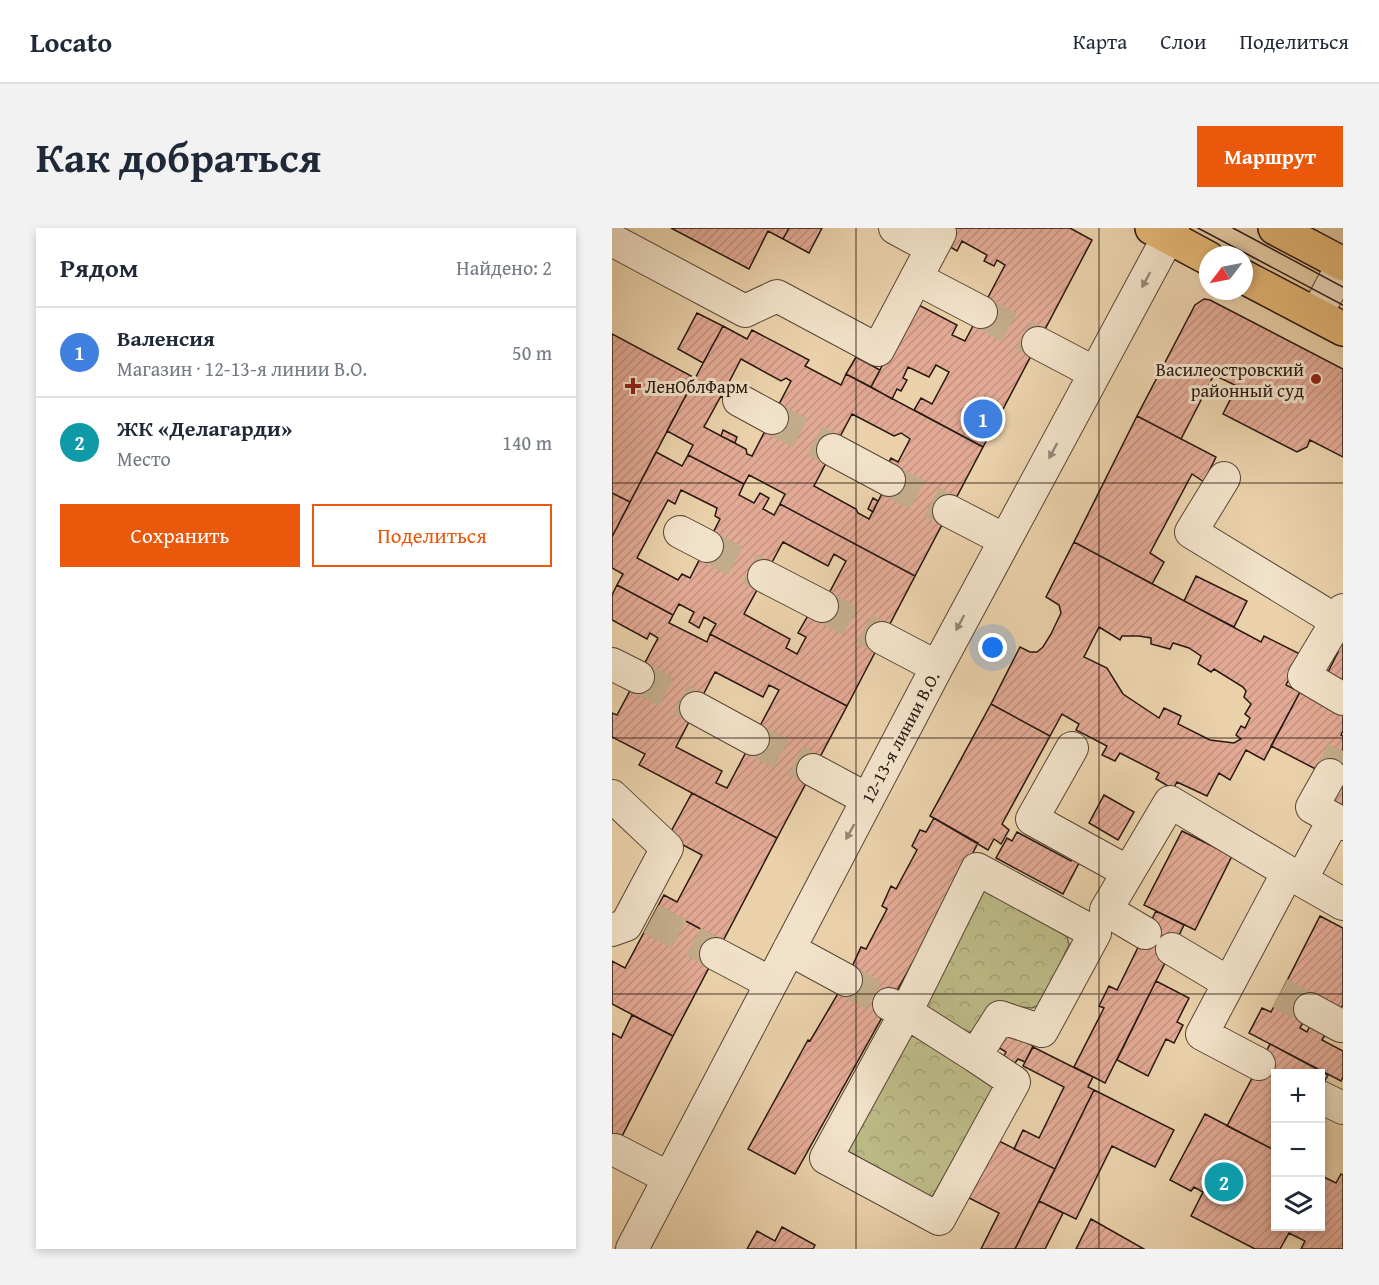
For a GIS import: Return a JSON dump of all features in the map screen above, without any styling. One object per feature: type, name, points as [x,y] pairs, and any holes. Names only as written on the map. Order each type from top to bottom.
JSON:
[{"type":"main road","points":[[1275,228],[1343,264]]},
{"type":"main road","points":[[1165,231],[1199,252]]},
{"type":"main road","points":[[1253,282],[1330,322]]},
{"type":"street","points":[[612,240],[745,311],[777,297],[878,350],[936,240],[896,228]]},
{"type":"street","name":"12-13-я линии В.О.","points":[[632,1249],[867,799],[1095,374],[1165,231]]},
{"type":"street","points":[[1330,322],[1343,264]]},
{"type":"street","points":[[916,278],[981,312]]},
{"type":"street","points":[[1038,343],[1095,374]]},
{"type":"street","points":[[739,400],[772,417]]},
{"type":"street","points":[[833,450],[889,480]]},
{"type":"street","points":[[1224,478],[1191,532],[1340,615],[1304,676],[1343,699]]},
{"type":"street","points":[[949,511],[1005,540]]},
{"type":"street","points":[[764,576],[822,606]]},
{"type":"street","points":[[882,638],[937,667]]},
{"type":"street","points":[[696,708],[753,739]]},
{"type":"street","points":[[1072,748],[1032,819],[1128,872]]},
{"type":"street","points":[[813,770],[867,799]]},
{"type":"street","points":[[1259,1064],[1202,1034],[1229,983],[1295,876],[1339,822],[1312,807],[1329,776]]},
{"type":"street","points":[[612,796],[667,848],[632,920]]},
{"type":"street","points":[[1145,933],[1106,910],[1170,802],[1343,904]]},
{"type":"street","points":[[897,1008],[1014,1082],[939,1219],[826,1158],[897,1008],[977,869],[1095,933],[1042,1031],[1000,1017],[975,1056]]},
{"type":"street","points":[[1172,949],[1229,983]]},
{"type":"street","points":[[789,950],[846,980]]},
{"type":"street","points":[[716,954],[771,983]]},
{"type":"street","points":[[1310,1009],[1342,1025]]},
{"type":"street","points":[[1325,1099],[1343,1108]]},
{"type":"street","points":[[615,1150],[669,1178]]},
{"type":"green space","points":[[986,890],[1067,936],[1069,945],[1041,1004],[1032,1008],[999,1005],[983,1027],[967,1033],[927,1009],[920,993],[977,891]]},
{"type":"green space","points":[[910,1034],[997,1085],[931,1199],[844,1149]]},
{"type":"building","points":[[671,228],[789,228],[783,239],[768,231],[749,269]]},
{"type":"building","points":[[789,228],[822,228],[809,253],[783,239]]},
{"type":"building","points":[[953,228],[1070,228],[1092,240],[983,447],[914,410],[921,398],[932,404],[949,372],[936,365],[929,377],[908,367],[903,378],[907,380],[901,391],[897,389],[892,399],[871,387],[915,303],[957,325],[952,335],[965,341],[1005,265],[997,260],[994,266],[984,261],[987,255],[962,241],[957,251],[945,244]]},
{"type":"building","points":[[1202,300],[1210,300],[1343,369],[1343,457],[1310,440],[1307,447],[1297,452],[1223,414],[1237,386],[1214,375],[1181,439],[1137,416],[1195,305]]},
{"type":"building","points":[[697,313],[723,326],[703,363],[678,349]]},
{"type":"building","points":[[723,326],[747,339],[752,330],[809,360],[805,366],[841,385],[846,374],[983,447],[915,576],[780,504],[785,494],[749,475],[744,484],[688,455],[693,445],[667,431]],"holes":[[[741,359],[781,381],[786,378],[791,381],[752,456],[747,454],[746,449],[704,427],[721,396],[726,399],[731,391],[726,388]],[[852,414],[894,436],[901,433],[910,439],[898,462],[891,458],[887,466],[894,470],[869,519],[858,513],[856,509],[814,486]]]},
{"type":"building","points":[[612,334],[695,378],[630,502],[612,493]]},
{"type":"building","points":[[856,357],[880,370],[871,387],[846,374]]},
{"type":"building","points":[[1137,416],[1216,457],[1204,482],[1192,474],[1150,553],[1164,562],[1152,584],[1074,542]]},
{"type":"building","points":[[723,430],[737,437],[735,443],[721,436]]},
{"type":"building","points":[[656,452],[682,466],[688,455],[744,484],[739,495],[754,503],[760,493],[769,498],[763,509],[774,515],[780,504],[915,576],[847,706],[710,634],[716,624],[704,617],[699,628],[689,622],[694,612],[679,604],[673,615],[617,585],[623,574],[612,568],[612,537]],"holes":[[[681,490],[717,508],[715,516],[720,519],[690,578],[682,574],[678,580],[637,558],[668,500],[675,504]],[[783,542],[828,566],[834,554],[846,561],[817,616],[810,612],[798,633],[806,637],[797,654],[786,648],[790,639],[744,614]]]},
{"type":"building","points":[[612,493],[630,502],[612,537]]},
{"type":"building","points":[[873,498],[878,501],[873,512],[868,509]]},
{"type":"building","points":[[1074,542],[1261,642],[1264,636],[1302,655],[1286,685],[1300,692],[1264,760],[1246,750],[1230,780],[1219,773],[1207,796],[1177,782],[1173,789],[1156,779],[1159,773],[1120,753],[1115,761],[1102,755],[1107,746],[1076,730],[1079,724],[1062,714],[1050,736],[991,704],[1020,647],[1030,652],[1037,652],[1051,634],[1061,613],[1059,605],[1046,597]],"holes":[[[1099,627],[1120,640],[1122,636],[1139,636],[1151,638],[1151,644],[1170,649],[1173,643],[1189,648],[1201,656],[1198,664],[1211,672],[1214,669],[1243,687],[1246,691],[1244,697],[1251,704],[1245,714],[1250,718],[1245,728],[1241,726],[1236,735],[1241,739],[1234,743],[1210,740],[1178,724],[1181,716],[1164,708],[1159,718],[1123,694],[1107,668],[1084,657]]]},
{"type":"building","points":[[1196,576],[1247,601],[1234,627],[1184,601]]},
{"type":"building","points":[[617,585],[673,615],[669,623],[707,642],[710,634],[847,706],[777,838],[639,765],[645,754],[612,737],[612,713],[617,715],[658,638],[650,633],[647,639],[612,620],[612,595]],"holes":[[[715,672],[763,697],[769,685],[779,690],[727,788],[716,783],[722,771],[676,747]]]},
{"type":"building","points":[[1343,632],[1343,692],[1323,682],[1338,652],[1336,648]]},
{"type":"building","points":[[1300,692],[1343,714],[1341,735],[1343,736],[1343,815],[1324,806],[1335,779],[1271,746]]},
{"type":"building","points":[[991,704],[1050,736],[1002,824],[1009,830],[1001,844],[994,839],[988,850],[930,816]]},
{"type":"building","points":[[692,793],[777,838],[723,941],[658,906],[664,895],[677,902],[702,855],[668,837]]},
{"type":"building","points":[[1104,795],[1134,812],[1118,840],[1089,823]]},
{"type":"building","points":[[934,818],[978,843],[917,959],[914,960],[795,1174],[748,1149],[808,1040],[810,1041],[846,980],[861,947],[866,949],[887,909],[882,906],[891,886],[896,889],[917,850],[912,846],[920,830],[926,832]]},
{"type":"building","points":[[1182,831],[1232,856],[1195,930],[1144,905]]},
{"type":"building","points":[[1017,832],[1071,861],[1074,855],[1081,859],[1063,894],[996,858],[1007,838],[1012,841]]},
{"type":"building","points":[[658,906],[723,941],[673,1036],[612,1004],[612,961],[625,968]]},
{"type":"building","points":[[1156,911],[1184,925],[1105,1083],[1074,1067],[1104,1008],[1099,1006],[1109,986],[1117,990]]},
{"type":"building","points":[[1320,916],[1343,928],[1343,1005],[1341,1008],[1318,996],[1300,1028],[1307,1032],[1310,1026],[1325,1035],[1322,1040],[1343,1051],[1341,1081],[1325,1073],[1325,1069],[1318,1069],[1249,1033],[1262,1008],[1271,1012]]},
{"type":"building","points":[[1156,981],[1189,998],[1177,1022],[1183,1025],[1174,1043],[1166,1039],[1148,1076],[1117,1060]]},
{"type":"building","points":[[632,1015],[673,1036],[612,1156],[612,1033],[621,1038]]},
{"type":"building","points":[[1008,1030],[1033,1046],[1025,1062],[1018,1059],[1014,1064],[1003,1058],[1006,1052],[998,1047]]},
{"type":"building","points":[[1270,1044],[1317,1069],[1271,1069],[1271,1148],[1227,1126]]},
{"type":"building","points":[[1033,1047],[1093,1077],[1088,1087],[1094,1090],[1055,1169],[1014,1149],[1023,1130],[1039,1138],[1064,1087],[1023,1066]]},
{"type":"building","points":[[1094,1090],[1174,1130],[1155,1167],[1112,1146],[1076,1219],[1039,1201]]},
{"type":"building","points":[[1205,1114],[1271,1148],[1271,1231],[1325,1231],[1325,1178],[1336,1183],[1341,1174],[1343,1175],[1343,1249],[1301,1249],[1305,1241],[1289,1233],[1280,1249],[1255,1249],[1191,1216],[1203,1192],[1194,1187],[1191,1191],[1170,1180]]},
{"type":"building","points":[[995,1139],[1055,1169],[1015,1249],[981,1249],[999,1213],[967,1197]]},
{"type":"building","points":[[1039,1201],[1063,1213],[1045,1249],[1015,1249]]},
{"type":"building","points":[[1091,1219],[1144,1249],[1076,1249]]},
{"type":"building","points":[[782,1227],[815,1245],[813,1249],[747,1249],[757,1231],[775,1241]]},
{"type":"tunnel","points":[[981,312],[1038,343]]},
{"type":"tunnel","points":[[772,418],[833,450]]},
{"type":"tunnel","points":[[889,480],[949,511]]},
{"type":"tunnel","points":[[707,546],[764,576]]},
{"type":"tunnel","points":[[822,606],[882,638]]},
{"type":"tunnel","points":[[638,677],[696,708]]},
{"type":"tunnel","points":[[753,739],[813,770]]},
{"type":"tunnel","points":[[1330,775],[1343,751]]},
{"type":"tunnel","points":[[651,919],[716,954]]},
{"type":"tunnel","points":[[846,980],[889,1004]]},
{"type":"tunnel","points":[[1280,993],[1310,1009]]},
{"type":"tram line","points":[[1198,228],[1343,305]]},
{"type":"tram line","points":[[1233,228],[1343,287]]},
{"type":"place","name":"Василеостровский районный суд","points":[[1316,379]]},
{"type":"place","name":"ЛенОблФарм","points":[[633,386]]},
{"type":"place","name":"Валенсия","points":[[983,419]]},
{"type":"place","name":"ЖК «Делагарди»","points":[[1224,1182]]}]
